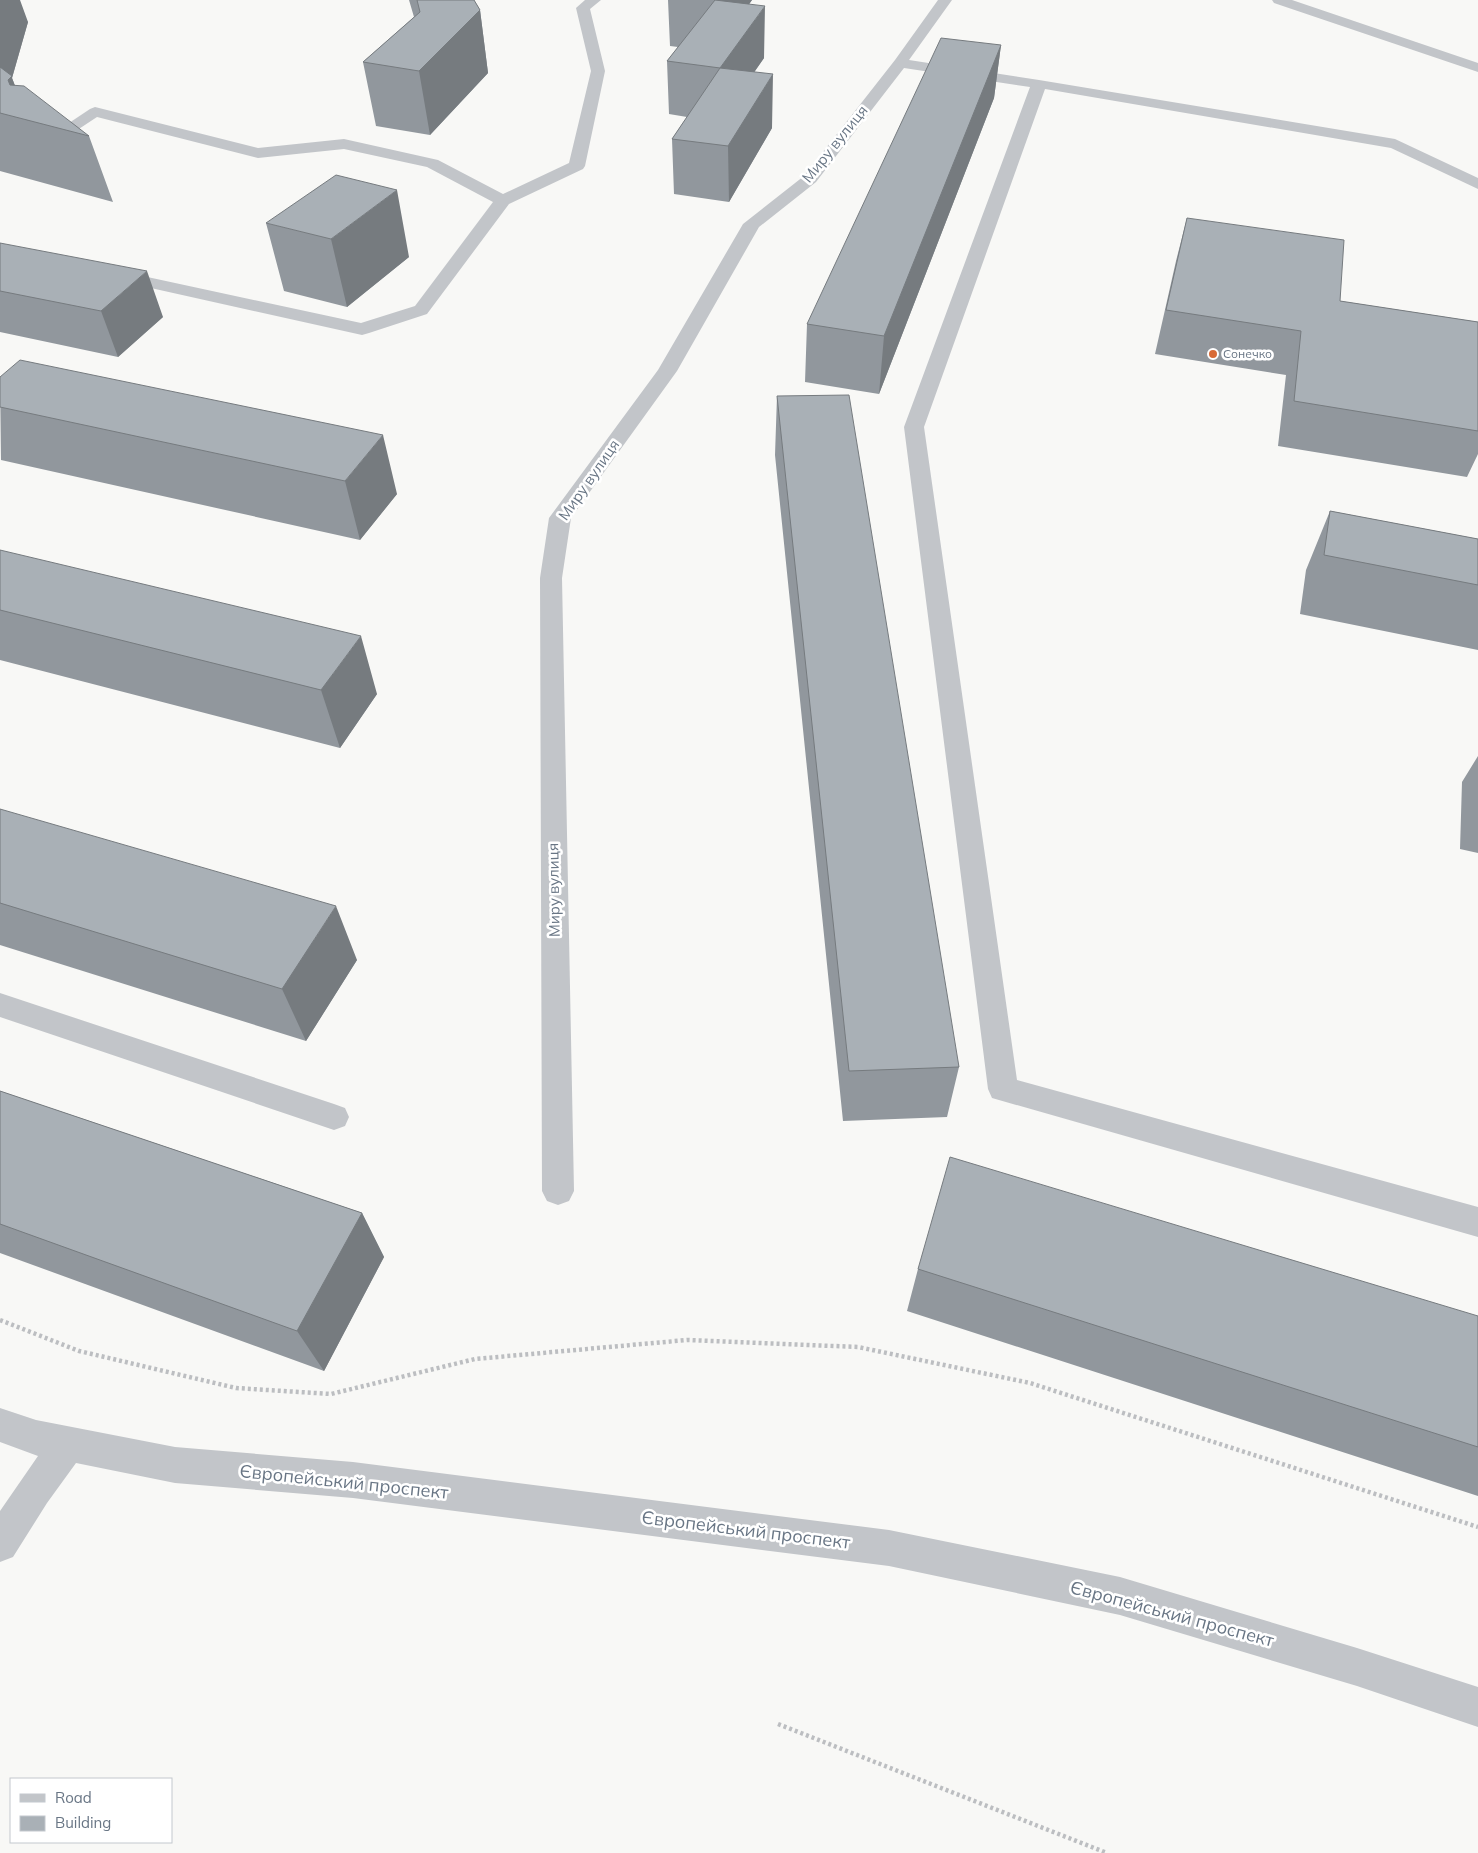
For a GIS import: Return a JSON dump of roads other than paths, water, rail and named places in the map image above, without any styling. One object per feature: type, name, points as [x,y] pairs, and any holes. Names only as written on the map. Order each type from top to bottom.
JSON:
[{"type":"street","points":[[95,271],[362,329],[421,310],[503,200],[577,166],[598,71],[583,8],[594,0]]},
{"type":"street","name":"Миру вулиця","points":[[558,1191],[551,578],[560,518],[667,371],[752,224],[810,179],[900,63],[945,0]]},
{"type":"street","points":[[1279,0],[1478,68]]},
{"type":"street","points":[[900,63],[1039,84],[1396,144],[1478,184]]},
{"type":"street","points":[[1039,84],[914,428],[1003,1089],[1478,1222]]},
{"type":"street","points":[[42,146],[95,112],[258,153],[344,144],[432,163],[503,200]]},
{"type":"street","points":[[0,1005],[334,1117]]},
{"type":"street","name":"Європейський проспект","points":[[0,1425],[36,1438],[175,1465],[354,1480],[889,1548],[1120,1596],[1357,1667],[1478,1707]]},
{"type":"street","points":[[0,1544],[34,1490],[69,1444]]},
{"type":"place","name":"Сонечко","points":[[1213,354]]}]
